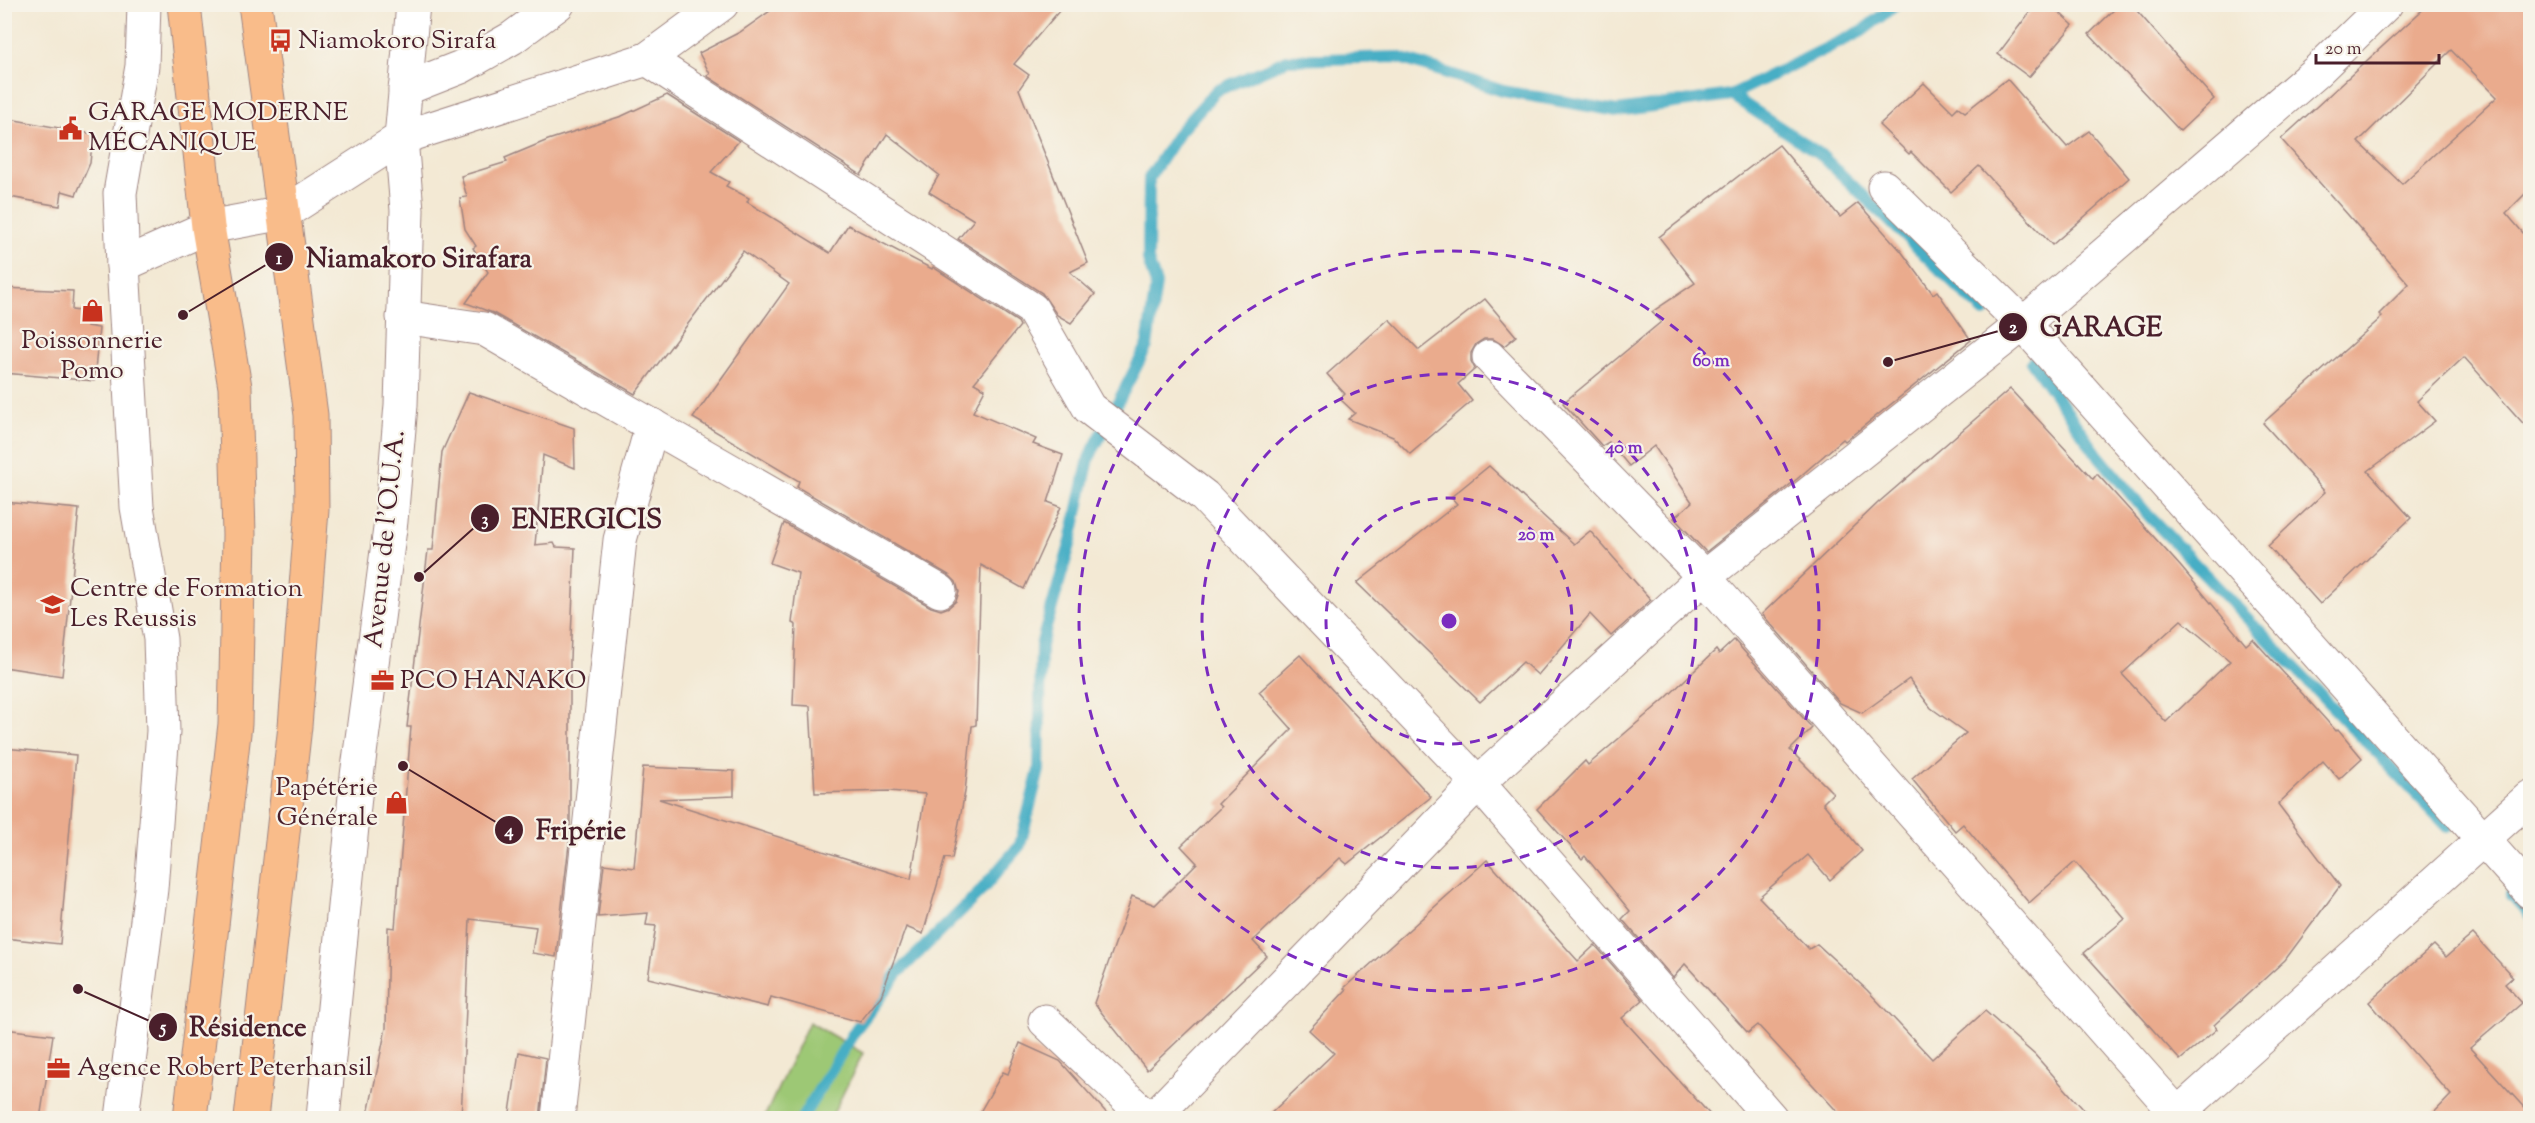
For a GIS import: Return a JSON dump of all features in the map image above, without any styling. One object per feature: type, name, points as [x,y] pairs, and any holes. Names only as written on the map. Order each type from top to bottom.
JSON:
[{"type":"highway","points":[[184,4],[208,227],[235,387],[239,535],[235,724],[190,1119]]},
{"type":"highway","points":[[251,1119],[296,726],[312,510],[311,415],[255,4]]},
{"type":"street","points":[[122,1119],[151,889],[163,731],[160,639],[137,507],[120,193],[142,66],[144,4]]},
{"type":"street","name":"Avenue de l'O.U.A.","points":[[323,1119],[357,777],[391,521],[401,405],[407,210],[401,138],[413,4]]},
{"type":"street","points":[[405,90],[461,67],[512,38],[558,4]]},
{"type":"street","points":[[123,265],[208,227],[284,213],[401,138],[648,58],[722,4]]},
{"type":"street","points":[[1153,1119],[1478,783],[1704,577],[2023,324],[2317,71],[2386,4]]},
{"type":"street","points":[[648,58],[1032,309],[1089,408],[1204,496],[1478,783],[1771,1119]]},
{"type":"street","points":[[1884,187],[2023,324],[2530,892]]},
{"type":"street","points":[[403,316],[484,329],[940,591]]},
{"type":"street","points":[[1489,357],[1704,577],[2177,1117],[2530,797]]},
{"type":"street","points":[[558,1119],[620,540],[652,425]]},
{"type":"street","points":[[1045,1021],[1148,1119]]},
{"type":"green space","points":[[809,1022],[863,1053],[831,1118],[764,1118]]},
{"type":"building","points":[[780,4],[1065,4],[1014,64],[1029,75],[1019,89],[1088,263],[1070,272],[1095,294],[1071,323],[1057,315],[1042,293],[958,239],[974,220],[929,192],[939,175],[887,134],[861,175],[707,76],[710,74],[699,53],[740,32]]},
{"type":"building","points":[[2036,4],[2050,4],[2073,25],[2029,77],[1998,54]]},
{"type":"building","points":[[2120,4],[2131,4],[2214,99],[2180,131],[2089,34]]},
{"type":"building","points":[[2429,4],[2530,4],[2530,189],[2506,213],[2530,241],[2530,431],[2464,357],[2417,401],[2435,421],[2368,471],[2411,518],[2320,604],[2268,546],[2325,492],[2263,423],[2382,317],[2379,314],[2409,284],[2281,139]],"holes":[[[2451,50],[2497,97],[2402,184],[2358,142]]]},
{"type":"building","points":[[2007,79],[2067,147],[2089,131],[2129,178],[2052,245],[1979,166],[1951,192],[1911,152],[1909,154],[1879,125],[1924,83],[1953,112],[1958,107],[1965,112]]},
{"type":"building","points":[[667,95],[739,141],[711,172],[729,182],[726,186],[749,198],[747,202],[830,253],[848,225],[932,269],[933,267],[1018,322],[1020,326],[974,383],[985,389],[973,412],[1036,439],[1033,444],[1063,455],[1048,502],[1061,507],[1024,589],[981,565],[976,725],[972,726],[965,792],[952,859],[945,858],[923,934],[906,927],[881,996],[860,1022],[771,997],[768,1007],[648,978],[656,926],[646,925],[648,913],[598,917],[604,864],[634,868],[643,767],[734,771],[734,796],[659,799],[911,879],[925,794],[889,791],[815,793],[810,706],[793,705],[796,625],[792,623],[798,573],[770,563],[784,523],[931,607],[941,610],[956,601],[959,592],[956,582],[949,575],[797,487],[799,481],[693,418],[789,284],[743,251],[635,394],[493,313],[466,303],[488,272],[473,248],[476,246],[465,229],[460,198],[467,197],[461,176],[507,162],[505,158],[548,140],[622,116]]},
{"type":"building","points":[[4,118],[93,134],[90,163],[76,195],[62,191],[60,206],[4,196]]},
{"type":"building","points":[[1779,145],[1840,217],[1858,203],[1901,251],[1933,294],[1937,291],[1971,340],[1845,441],[1843,439],[1706,552],[1674,518],[1692,502],[1654,446],[1629,466],[1609,442],[1602,446],[1563,403],[1661,322],[1652,312],[1695,283],[1659,237]]},
{"type":"building","points":[[4,288],[73,291],[72,310],[88,312],[87,326],[99,328],[94,381],[4,373]]},
{"type":"building","points":[[1485,299],[1516,336],[1504,346],[1493,339],[1484,339],[1476,344],[1471,353],[1471,361],[1475,369],[1458,384],[1472,401],[1410,454],[1393,437],[1348,419],[1355,413],[1340,399],[1345,394],[1327,374],[1389,319],[1419,350]]},
{"type":"building","points":[[2010,389],[2093,479],[2097,474],[2181,567],[2246,645],[2253,639],[2336,731],[2338,729],[2362,758],[2339,779],[2323,761],[2278,804],[2340,886],[2285,960],[2214,1025],[2217,1029],[2180,1060],[2084,953],[2125,919],[2075,862],[2029,903],[1963,824],[1955,831],[1912,779],[1966,733],[1931,708],[1909,679],[1862,713],[1840,703],[1762,614],[1879,502]],"holes":[[[2181,620],[2230,661],[2166,722],[2122,674]]]},
{"type":"building","points":[[469,392],[574,428],[575,468],[543,455],[535,545],[554,543],[556,547],[575,548],[570,659],[570,835],[556,957],[532,953],[536,927],[470,919],[461,1119],[367,1119],[386,1028],[388,927],[395,928],[411,727],[407,727],[428,550],[433,550],[442,452]]},
{"type":"building","points":[[1489,466],[1574,544],[1590,531],[1651,600],[1611,636],[1590,614],[1538,675],[1523,662],[1480,702],[1357,583],[1457,504],[1451,497]]},
{"type":"building","points":[[4,502],[79,509],[62,676],[4,667]]},
{"type":"building","points":[[1734,640],[1812,728],[1790,750],[1833,793],[1823,803],[1862,851],[1830,880],[1808,855],[1759,897],[1809,949],[1817,944],[1867,990],[1932,1059],[1985,1011],[2035,1055],[2092,1119],[1844,1119],[1758,1025],[1748,1033],[1685,964],[1673,978],[1622,919],[1630,911],[1585,856],[1582,859],[1537,809],[1585,761],[1588,765],[1666,698],[1716,650],[1719,654]]},
{"type":"building","points":[[1300,655],[1431,797],[1347,864],[1340,858],[1253,941],[1267,956],[1147,1070],[1094,1003],[1132,896],[1155,905],[1197,863],[1181,846],[1221,807],[1218,804],[1292,729],[1259,692]]},
{"type":"building","points":[[4,748],[76,755],[60,944],[4,938]]},
{"type":"building","points":[[1487,860],[1578,961],[1595,945],[1643,1000],[1622,1018],[1714,1119],[1265,1119],[1334,1053],[1309,1030],[1346,990],[1344,988]]},
{"type":"building","points":[[2473,934],[2513,977],[2505,984],[2522,1003],[2470,1048],[2530,1114],[2530,1119],[2428,1119],[2451,1095],[2369,1002],[2434,945],[2446,957]]},
{"type":"building","points":[[4,1029],[53,1035],[40,1119],[4,1119]]},
{"type":"building","points":[[1020,1043],[1060,1061],[1112,1119],[976,1119],[1003,1072],[1008,1074]]},
{"type":"building","points":[[519,1052],[546,1058],[540,1119],[509,1119]]},
{"type":"waterway","points":[[802,1118],[856,1029],[899,972],[979,893],[1020,845],[1039,770],[1041,645],[1071,541],[1089,458],[1147,346],[1156,284],[1148,260],[1149,178],[1180,131],[1216,91],[1287,60],[1397,57],[1503,91],[1617,111],[1731,95],[1862,31],[1897,4]]},
{"type":"waterway","points":[[1731,95],[1820,154],[1984,312]]},
{"type":"waterway","points":[[2032,362],[2097,454],[2149,516],[2448,827]]},
{"type":"waterway","points":[[2511,894],[2530,915]]},
{"type":"place","name":"Niamokoro Sirafa","points":[[280,41]]},
{"type":"place","name":"GARAGE MODERNE MÉCANIQUE","points":[[70,128]]},
{"type":"place","name":"Poissonnerie Pomo","points":[[92,310]]},
{"type":"place","name":"Niamakoro Sirafara","points":[[183,315]]},
{"type":"place","name":"GARAGE","points":[[1888,362]]},
{"type":"place","name":"ENERGICIS","points":[[419,577]]},
{"type":"place","name":"Centre de Formation Les Reussis","points":[[52,604]]},
{"type":"place","name":"PCO HANAKO","points":[[382,681]]},
{"type":"place","name":"Fripérie","points":[[403,766]]},
{"type":"place","name":"Papétérie Générale","points":[[396,803]]},
{"type":"place","name":"Résidence","points":[[78,989]]},
{"type":"place","name":"Agence Robert Peterhansil","points":[[59,1068]]}]
